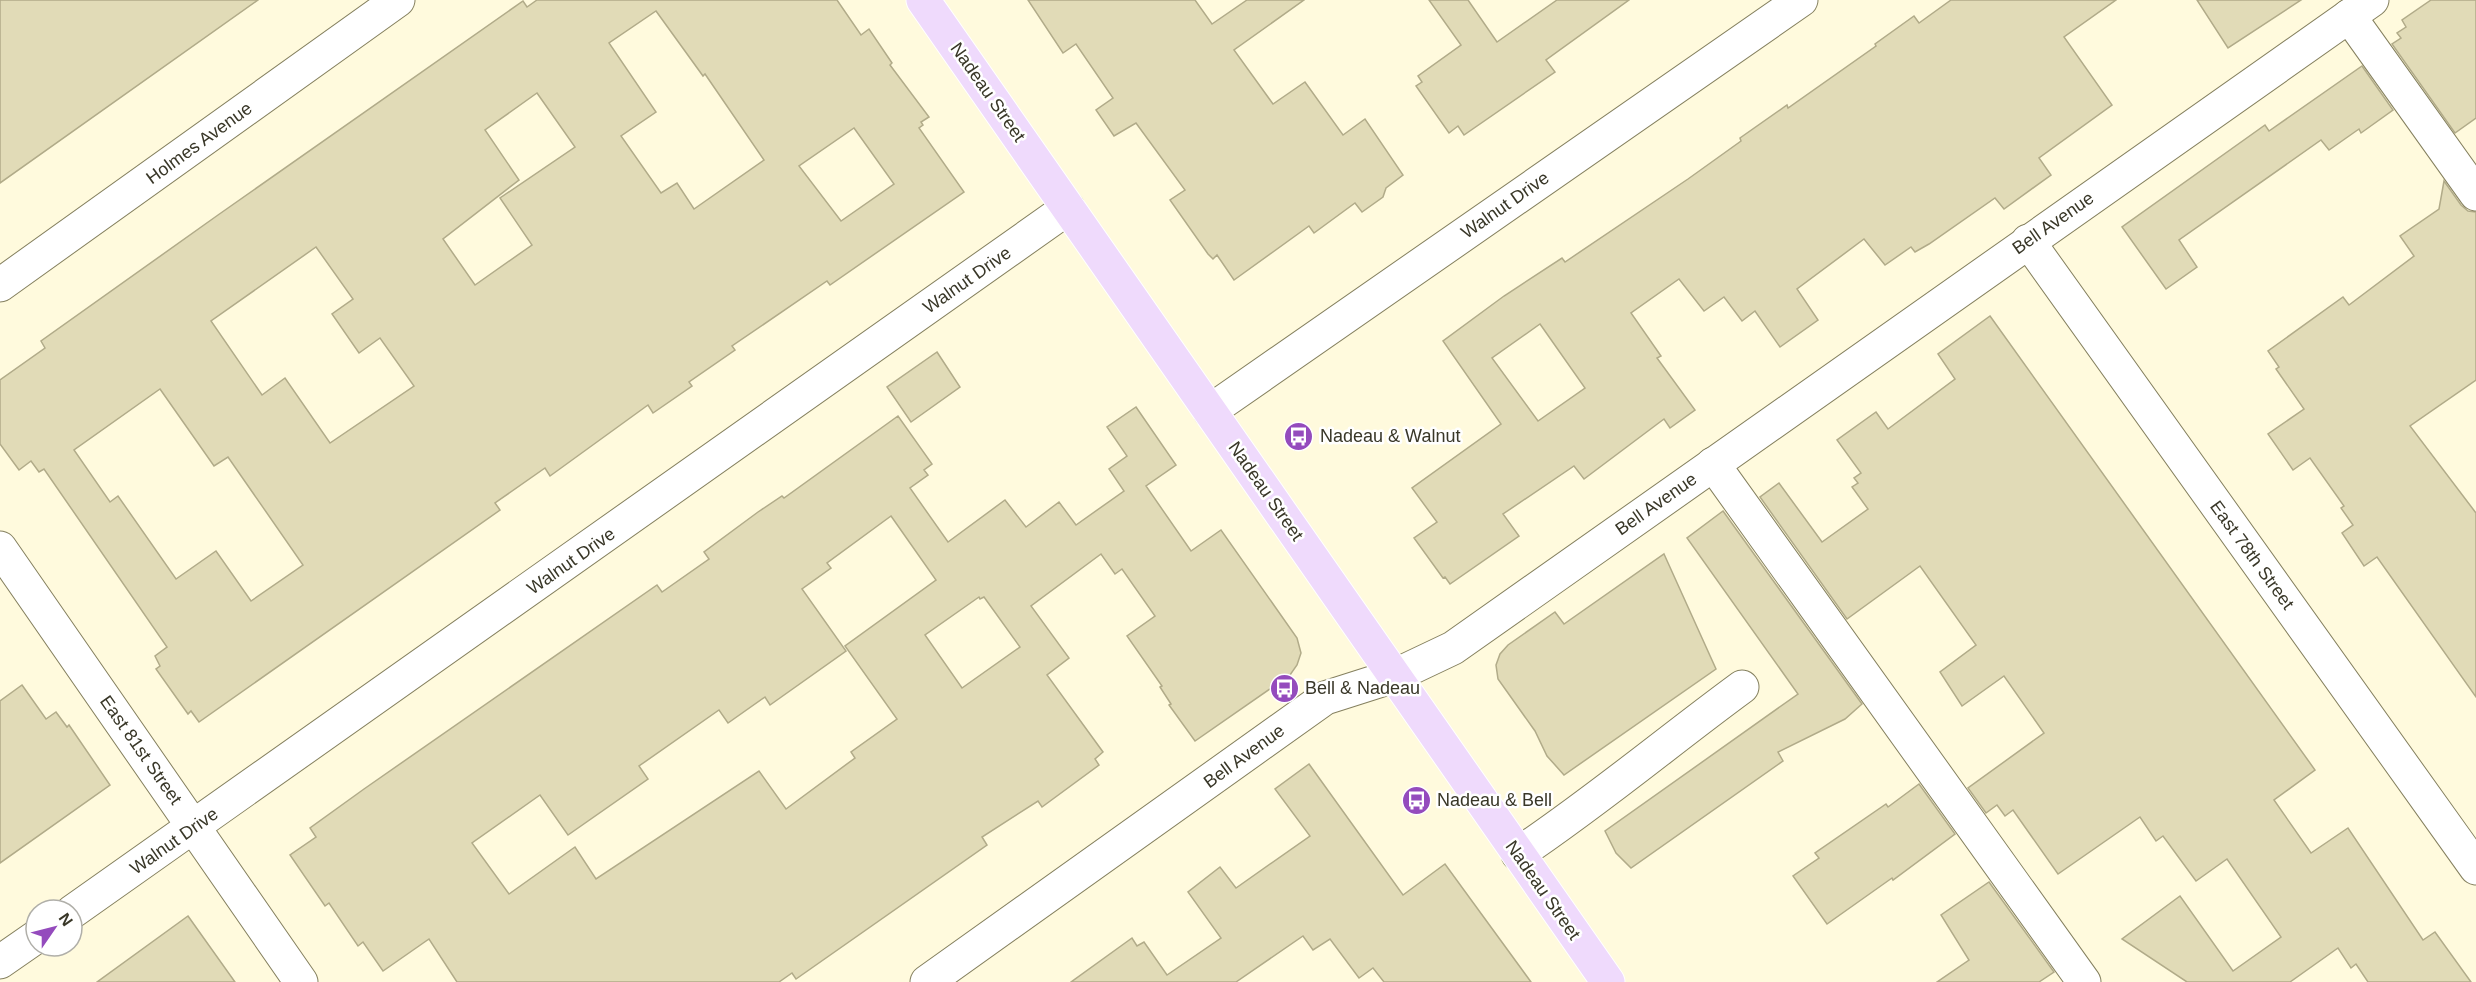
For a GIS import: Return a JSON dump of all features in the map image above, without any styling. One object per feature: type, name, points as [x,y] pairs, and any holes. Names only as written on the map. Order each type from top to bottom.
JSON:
[{"type":"main road","name":"Nadeau Street","points":[[923,0],[1608,982]]},
{"type":"street","name":"Holmes Avenue","points":[[0,285],[398,0]]},
{"type":"street","name":"Walnut Drive","points":[[1210,411],[1801,0]]},
{"type":"street","points":[[2361,8],[2476,194]]},
{"type":"street","name":"Bell Avenue","points":[[927,982],[1325,698],[1394,676],[1453,648],[2361,8]]},
{"type":"street","name":"Walnut Drive","points":[[84,904],[1068,208]]},
{"type":"street","name":"East 78th Street","points":[[2028,241],[2476,868]]},
{"type":"street","points":[[1713,464],[2084,982]]},
{"type":"street","name":"East 81st Street","points":[[0,548],[301,982]]},
{"type":"street","points":[[1518,854],[1576,815],[1742,687]]},
{"type":"street","points":[[0,962],[24,945]]},
{"type":"building","points":[[0,0],[258,0],[0,183]]},
{"type":"building","points":[[537,0],[837,0],[861,35],[869,29],[892,63],[890,65],[929,117],[921,122],[923,125],[919,128],[964,192],[830,285],[827,281],[732,346],[735,350],[689,382],[692,386],[653,413],[648,405],[550,476],[545,468],[495,503],[500,510],[199,722],[191,711],[188,714],[156,669],[160,666],[155,656],[167,647],[44,469],[39,472],[31,461],[19,470],[0,444],[0,380],[45,348],[41,341],[218,215],[523,1],[527,7]],"holes":[[[656,11],[703,76],[705,74],[764,160],[694,209],[677,183],[661,193],[621,136],[656,112],[609,43]],[[537,93],[575,147],[500,198],[532,245],[475,285],[443,239],[519,180],[485,130]],[[854,128],[894,184],[841,221],[799,166]],[[316,247],[353,299],[332,314],[359,353],[380,338],[414,386],[330,443],[285,378],[262,395],[211,321]],[[160,389],[214,466],[228,457],[303,565],[251,601],[216,551],[176,579],[118,496],[110,502],[74,450]]]},
{"type":"building","points":[[1028,0],[1195,0],[1212,24],[1247,0],[1304,0],[1234,50],[1273,104],[1305,82],[1343,135],[1365,119],[1403,175],[1386,188],[1383,197],[1362,212],[1355,203],[1314,233],[1309,226],[1234,280],[1217,255],[1213,259],[1208,254],[1170,200],[1185,190],[1136,123],[1114,136],[1096,110],[1113,98],[1076,44],[1063,53]]},
{"type":"building","points":[[1429,0],[1468,0],[1497,42],[1557,0],[1629,0],[1546,60],[1555,72],[1464,135],[1458,126],[1449,133],[1416,86],[1422,82],[1418,76],[1461,45]]},
{"type":"building","points":[[1951,0],[2116,0],[2064,37],[2112,105],[2039,158],[2051,175],[2004,209],[1995,198],[1929,244],[1915,252],[1911,247],[1885,265],[1864,239],[1797,289],[1818,320],[1780,347],[1755,311],[1742,321],[1724,297],[1704,311],[1679,279],[1631,313],[1661,356],[1657,358],[1695,410],[1670,428],[1664,419],[1584,479],[1574,466],[1503,514],[1519,536],[1450,584],[1445,577],[1443,578],[1414,538],[1437,522],[1412,488],[1501,424],[1443,341],[1504,296],[1562,258],[1565,262],[1688,179],[1741,141],[1740,138],[1787,105],[1788,108],[1876,46],[1875,44],[1914,16],[1919,23]],"holes":[[[1540,324],[1585,388],[1538,421],[1492,358]]]},
{"type":"building","points":[[2197,0],[2301,0],[2228,48]]},
{"type":"building","points":[[2431,0],[2476,0],[2476,118],[2455,133],[2392,44],[2401,38],[2397,33],[2406,27],[2402,20]]},
{"type":"building","points":[[2362,66],[2393,110],[2361,133],[2359,129],[2329,150],[2321,140],[2179,240],[2197,267],[2166,289],[2122,227],[2265,125],[2269,131]]},
{"type":"building","points":[[2444,181],[2461,205],[2468,211],[2476,212],[2476,380],[2410,426],[2476,513],[2476,697],[2377,557],[2364,566],[2342,533],[2353,525],[2341,508],[2344,506],[2310,458],[2293,470],[2268,434],[2304,409],[2276,369],[2279,367],[2268,351],[2343,297],[2349,305],[2414,256],[2400,236],[2439,209]]},
{"type":"building","points":[[1990,316],[2315,770],[2274,800],[2311,853],[2348,828],[2423,940],[2435,932],[2471,982],[2368,982],[2356,964],[2351,968],[2338,948],[2290,982],[2187,982],[2122,939],[2180,896],[2233,971],[2281,937],[2227,859],[2196,881],[2163,836],[2156,841],[2140,817],[2058,874],[2013,810],[2005,816],[1997,805],[1986,813],[1968,788],[2044,733],[2004,676],[1962,706],[1940,672],[1976,645],[1920,566],[1847,619],[1760,497],[1779,483],[1822,542],[1868,509],[1852,487],[1858,483],[1854,478],[1861,473],[1837,440],[1876,412],[1888,429],[1955,379],[1938,354]]},
{"type":"building","points":[[937,352],[960,387],[911,422],[887,387]]},
{"type":"building","points":[[1136,407],[1176,465],[1146,486],[1191,551],[1221,530],[1297,638],[1301,653],[1297,665],[1290,675],[1195,741],[1169,705],[1171,704],[1160,687],[1162,686],[1127,636],[1155,616],[1122,569],[1115,574],[1101,554],[1031,606],[1069,658],[1047,675],[1103,752],[1095,759],[1099,765],[1042,807],[1038,801],[982,837],[987,845],[796,979],[792,973],[779,982],[457,982],[429,939],[383,971],[363,942],[358,946],[329,903],[325,906],[290,855],[316,837],[310,828],[364,789],[657,585],[662,592],[709,559],[704,552],[898,416],[932,464],[924,470],[928,475],[910,488],[948,542],[1005,500],[1026,527],[1059,502],[1076,525],[1124,491],[1109,469],[1127,456],[1107,427]],"holes":[[[891,516],[936,580],[845,646],[897,719],[851,752],[855,758],[786,809],[759,771],[596,879],[575,847],[509,894],[472,843],[540,795],[568,835],[648,779],[639,766],[719,710],[728,723],[765,697],[770,705],[846,651],[802,589],[831,568],[827,563]],[[979,597],[980,599],[984,597],[1020,647],[962,688],[925,635]]]},
{"type":"building","points":[[1723,511],[1862,704],[1845,719],[1778,752],[1783,761],[1631,868],[1616,853],[1605,831],[1798,694],[1687,538]]},
{"type":"building","points":[[1664,554],[1716,669],[1564,775],[1547,756],[1535,731],[1498,679],[1496,665],[1500,654],[1508,645],[1555,612],[1564,624]]},
{"type":"building","points":[[22,685],[46,719],[56,712],[67,727],[69,725],[110,785],[0,863],[0,701]]},
{"type":"building","points":[[1309,764],[1403,895],[1445,864],[1531,982],[1384,982],[1373,968],[1359,978],[1330,939],[1313,950],[1303,936],[1236,982],[1071,982],[1132,938],[1137,946],[1144,942],[1167,975],[1221,938],[1188,892],[1220,867],[1236,888],[1310,836],[1275,789]]},
{"type":"building","points":[[1919,784],[1955,834],[1893,880],[1892,878],[1827,924],[1793,876],[1819,858],[1815,853],[1886,804],[1888,807]]},
{"type":"building","points":[[1989,882],[2054,972],[2039,982],[1937,982],[1969,960],[1941,915]]},
{"type":"building","points":[[188,916],[235,982],[97,982]]},
{"type":"place","name":"Nadeau & Walnut","points":[[1299,436]]},
{"type":"place","name":"Bell & Nadeau","points":[[1284,688]]},
{"type":"place","name":"Nadeau & Bell","points":[[1416,800]]}]
